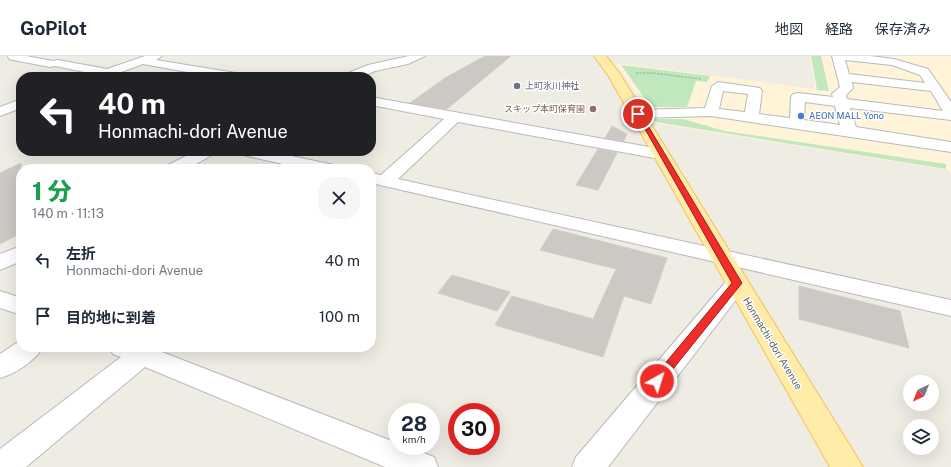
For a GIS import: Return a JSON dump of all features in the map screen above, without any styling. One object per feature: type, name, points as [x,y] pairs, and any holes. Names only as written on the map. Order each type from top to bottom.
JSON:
[{"type":"main road","name":"Honmachi-dori Avenue","points":[[600,56],[614,74],[660,154],[847,467]]},
{"type":"street","points":[[0,60],[14,56],[54,64],[109,72],[157,56]]},
{"type":"street","points":[[362,72],[372,68],[404,62],[419,56]]},
{"type":"street","points":[[115,58],[204,72]]},
{"type":"street","points":[[841,69],[893,59],[924,72],[951,112]]},
{"type":"street","points":[[841,69],[927,76]]},
{"type":"street","points":[[841,69],[935,88]]},
{"type":"street","points":[[841,69],[943,101]]},
{"type":"street","points":[[841,69],[839,94],[845,117]]},
{"type":"street","points":[[711,112],[718,86],[756,91],[751,118]]},
{"type":"street","points":[[7,97],[16,99]]},
{"type":"street","points":[[797,124],[798,97],[845,117],[951,147]]},
{"type":"street","points":[[376,102],[660,154]]},
{"type":"street","points":[[0,112],[16,105]]},
{"type":"street","points":[[638,114],[711,112],[797,124],[845,117],[951,116]]},
{"type":"street","points":[[378,180],[455,116]]},
{"type":"street","points":[[845,117],[921,127]]},
{"type":"street","points":[[183,164],[199,156]]},
{"type":"street","points":[[268,156],[305,164]]},
{"type":"street","points":[[378,180],[951,308]]},
{"type":"street","points":[[0,263],[16,255]]},
{"type":"street","points":[[588,467],[737,283]]},
{"type":"street","points":[[0,298],[16,305]]},
{"type":"street","points":[[0,368],[23,352]]},
{"type":"street","points":[[2,467],[131,352]]},
{"type":"street","points":[[134,352],[422,467]]},
{"type":"shaded area","name":"AEON MALL Yono","points":[[810,56],[951,56],[951,175],[948,170],[655,123],[616,63],[815,89]]},
{"type":"green space","points":[[811,56],[821,56],[829,91],[817,90]]},
{"type":"green space","points":[[621,65],[710,76],[707,82],[696,81],[687,107],[651,107]]},
{"type":"green space","points":[[653,119],[683,119],[725,131],[946,164],[946,169],[656,122]]},
{"type":"building","points":[[485,56],[511,56],[447,109],[410,103],[445,78]]},
{"type":"building","points":[[612,126],[627,134],[624,141],[605,138]]},
{"type":"building","points":[[598,149],[617,153],[598,190],[576,185]]},
{"type":"building","points":[[16,165],[16,236],[0,244],[0,173]]},
{"type":"building","points":[[553,229],[667,258],[651,304],[624,296],[603,357],[495,325],[512,296],[593,319],[616,269],[540,250]]},
{"type":"building","points":[[452,275],[510,292],[497,311],[438,293]]},
{"type":"building","points":[[799,286],[900,311],[909,348],[799,319]]},
{"type":"place","name":"上町氷川神社","points":[[517,86]]},
{"type":"place","name":"スキップ本町保育園","points":[[593,109]]},
{"type":"place","name":"AEON MALL Yono","points":[[801,116]]},
{"type":"route","points":[[638,114],[660,154],[737,283],[657,381]]}]
